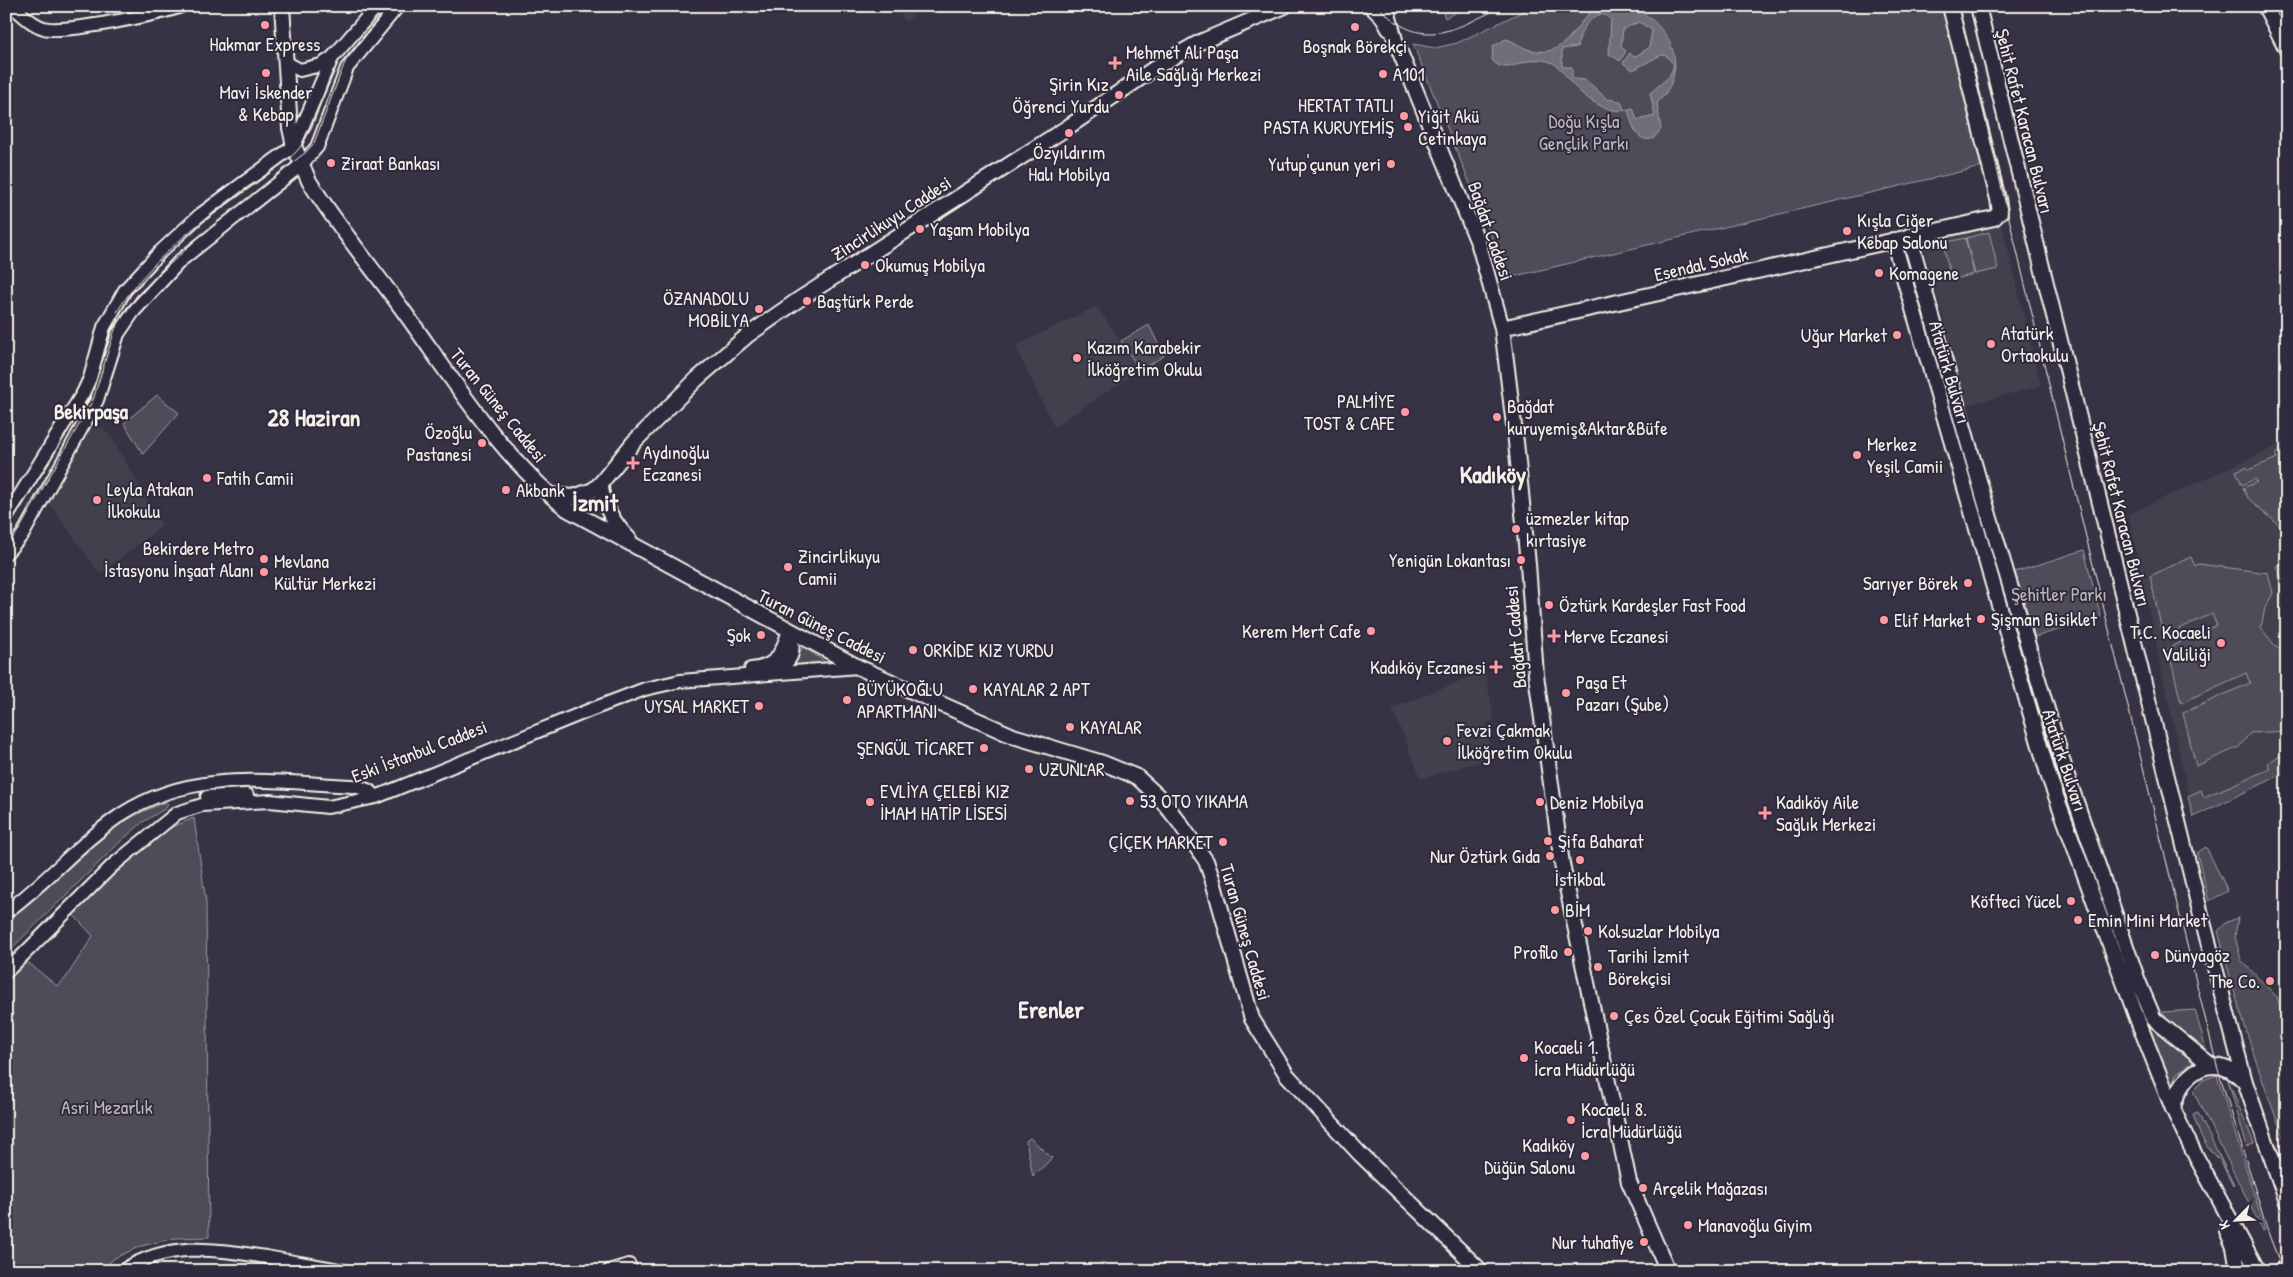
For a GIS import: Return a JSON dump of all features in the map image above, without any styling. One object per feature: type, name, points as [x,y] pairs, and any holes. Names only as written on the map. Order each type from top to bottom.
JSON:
[{"type":"main road","points":[[12,6],[36,25],[55,30],[160,13],[181,6]]},
{"type":"main road","name":"Turan Güneş Caddesi","points":[[282,6],[290,128],[301,165],[313,188],[472,406],[508,452],[551,495],[573,512],[858,667],[1012,736],[1114,767],[1137,777],[1159,797],[1206,861],[1252,1020],[1287,1075],[1359,1153],[1481,1271]]},
{"type":"main road","points":[[285,62],[300,70],[321,65],[332,58],[377,6]]},
{"type":"main road","points":[[6,553],[23,534],[97,400],[118,334],[128,318],[147,294],[181,260],[301,165],[317,147],[347,68],[398,6]]},
{"type":"main road","name":"Zincirlikuyu Caddesi","points":[[551,495],[564,497],[580,496],[593,490],[601,483],[634,442],[697,380],[748,336],[798,300],[1065,129],[1161,64],[1198,43],[1285,6]]},
{"type":"main road","points":[[1371,6],[1382,18],[1395,40]]},
{"type":"main road","name":"Bağdat Caddesi","points":[[1386,6],[1395,40],[1480,245],[1502,328],[1516,442],[1536,675],[1562,864],[1629,1182],[1668,1271]]},
{"type":"main road","points":[[1909,236],[1994,218],[2000,212],[1950,6]]},
{"type":"main road","name":"Şehit Rafet Karacan Bulvarı","points":[[1978,6],[2189,867],[2245,1082],[2286,1198]]},
{"type":"main road","points":[[2265,6],[2287,50]]},
{"type":"main road","points":[[332,58],[347,68]]},
{"type":"main road","points":[[6,518],[83,393],[90,378],[104,327],[125,290],[160,252],[200,215],[294,146],[332,58]]},
{"type":"main road","name":"Esendal Sokak","points":[[1502,328],[1909,236]]},
{"type":"main road","name":"Atatürk Bulvarı","points":[[1909,236],[1986,505],[2066,773],[2138,981],[2154,1019],[2212,1066]]},
{"type":"main road","name":"Atatürk Bulvarı","points":[[1893,240],[2049,777],[2138,1021],[2173,1109],[2258,1271]]},
{"type":"main road","points":[[601,483],[600,490],[609,510],[623,533],[632,543]]},
{"type":"main road","points":[[768,675],[782,668],[790,658],[794,644],[789,631]]},
{"type":"main road","name":"Eski İstanbul Caddesi","points":[[6,965],[122,849],[159,819],[179,806],[201,799],[227,795],[336,799],[374,795],[638,684],[675,674],[766,666],[782,650],[789,631]]},
{"type":"main road","name":"Eski İstanbul Caddesi","points":[[6,972],[112,866],[177,813],[202,805],[270,801],[328,807],[374,795],[645,689],[680,681],[858,667]]},
{"type":"main road","points":[[6,912],[122,814],[146,802],[184,788],[215,781],[243,781],[352,786],[359,787],[374,795]]},
{"type":"main road","points":[[2173,1109],[2177,1093],[2188,1076],[2197,1070],[2212,1066],[2228,1068],[2245,1082]]},
{"type":"main road","points":[[2207,1176],[2234,1248],[2238,1271]]},
{"type":"main road","points":[[2207,1176],[2234,1209],[2269,1271]]},
{"type":"main road","points":[[122,1271],[149,1257],[171,1251],[197,1248],[345,1271]]},
{"type":"main road","points":[[609,1271],[629,1265],[631,1271]]},
{"type":"main road","points":[[2280,1271],[2287,1265]]},
{"type":"shaded area","points":[[1620,5],[1632,7],[1646,15],[1666,36],[1675,62],[1668,90],[1657,103],[1661,129],[1654,138],[1648,139],[1639,136],[1633,126],[1628,110],[1620,111],[1606,108],[1585,96],[1553,63],[1534,60],[1505,67],[1498,65],[1492,60],[1493,46],[1506,39],[1530,50],[1543,51],[1562,45],[1597,6]],"holes":[[[1602,14],[1611,19],[1609,54],[1620,61],[1626,51],[1621,47],[1623,29],[1639,22],[1652,30],[1649,48],[1634,57],[1630,53],[1623,63],[1633,70],[1661,55],[1667,56],[1674,65],[1669,77],[1650,93],[1655,116],[1637,120],[1633,108],[1624,110],[1621,101],[1607,99],[1586,80],[1572,79],[1572,67],[1562,67],[1562,49],[1577,47],[1582,31],[1592,18]]]},
{"type":"shaded area","points":[[896,6],[924,6],[905,22]]},
{"type":"shaded area","name":"Atatürk Ortaokulu","points":[[2002,224],[2041,386],[1968,405],[1922,242]]},
{"type":"shaded area","name":"Kazım Karabekir İlköğretim Okulu","points":[[1097,306],[1140,370],[1054,427],[1015,346]]},
{"type":"shaded area","name":"Leyla Atakan İlkokulu","points":[[103,427],[115,443],[162,526],[100,574],[47,501],[62,465],[88,429]]},
{"type":"shaded area","name":"T.C. Kocaeli Valiliği","points":[[2287,441],[2287,772],[2193,817],[2128,514]]},
{"type":"shaded area","name":"Fevzi Çakmak İlköğretim Okulu","points":[[1485,671],[1494,719],[1486,724],[1492,758],[1421,779],[1392,708]]},
{"type":"green space","points":[[1441,6],[1468,6],[1445,18]]},
{"type":"green space","name":"Doğu Kışla Gençlik Parkı","points":[[1534,6],[1942,6],[1981,167],[1515,276],[1505,270],[1413,44],[1435,48],[1457,43]]},
{"type":"green space","points":[[1989,232],[1998,269],[1975,274],[1966,238]]},
{"type":"green space","points":[[1965,238],[1974,274],[1951,280],[1943,243]]},
{"type":"green space","points":[[1149,325],[1164,356],[1140,370],[1121,341]]},
{"type":"green space","points":[[157,395],[179,413],[143,454],[124,423]]},
{"type":"green space","points":[[2281,450],[2287,463],[2280,466],[2282,470],[2287,468],[2287,532],[2248,498],[2243,488],[2257,482],[2255,479],[2242,485],[2236,471],[2246,467],[2248,470],[2277,458],[2275,454]]},
{"type":"green space","name":"Şehitler Parkı","points":[[2084,550],[2101,617],[2035,637],[2015,572]]},
{"type":"green space","points":[[2191,557],[2195,566],[2199,564],[2268,573],[2273,593],[2265,608],[2261,628],[2276,647],[2287,652],[2287,731],[2250,733],[2239,747],[2196,766],[2183,713],[2250,683],[2246,673],[2181,703],[2168,648],[2217,625],[2212,614],[2163,636],[2150,576]]},
{"type":"green space","points":[[2287,561],[2287,577],[2282,579],[2276,566]]},
{"type":"green space","points":[[803,647],[825,662],[792,665]]},
{"type":"green space","points":[[2279,756],[2287,757],[2287,772],[2193,817],[2188,796],[2201,790],[2204,797],[2270,769],[2268,763]]},
{"type":"green space","points":[[166,802],[168,804],[166,808],[143,822],[121,841],[6,954],[6,920],[32,900],[108,832],[136,815]]},
{"type":"green space","name":"Asri Mezarlık","points":[[194,818],[206,902],[209,1237],[176,1238],[141,1246],[115,1258],[99,1271],[6,1271],[6,978],[25,960],[57,986],[65,979],[93,936],[70,911],[93,888],[117,873],[151,840],[172,827]]},
{"type":"green space","points":[[2206,847],[2228,891],[2209,901],[2197,853]]},
{"type":"green space","points":[[2238,918],[2235,936],[2241,960],[2277,997],[2287,1030],[2286,1144],[2249,1039],[2218,931],[2227,922]]},
{"type":"green space","points":[[2195,1010],[2206,1050],[2175,1029],[2162,1012]]},
{"type":"green space","points":[[2148,1023],[2197,1059],[2177,1074],[2169,1088],[2145,1024]]},
{"type":"green space","points":[[2217,1075],[2265,1230],[2263,1231],[2193,1091],[2203,1080]]},
{"type":"green space","points":[[2228,1080],[2254,1143],[2247,1147]]},
{"type":"green space","points":[[2198,1113],[2233,1186],[2220,1160],[2208,1148],[2201,1137],[2193,1115]]},
{"type":"green space","points":[[1030,1138],[1052,1158],[1033,1177],[1026,1141]]},
{"type":"tram line","points":[[6,547],[19,530],[93,400],[115,329],[137,295],[200,236],[306,152],[314,143],[345,62],[389,6]]},
{"type":"tram line","points":[[1378,6],[1394,21],[1410,29],[1425,33],[1455,28],[1504,6]]},
{"type":"tram line","points":[[1958,6],[2072,480],[2217,1066],[2269,1235],[2283,1271]]},
{"type":"tram line","points":[[117,312],[157,261],[190,231],[298,150],[314,122],[333,70]]},
{"type":"tram line","points":[[6,528],[50,462]]},
{"type":"place","name":"Hakmar Express","points":[[265,25]]},
{"type":"place","name":"Boşnak Börekçi","points":[[1355,27]]},
{"type":"place","name":"Mehmet Ali Paşa Aile Sağlığı Merkezi","points":[[1115,63]]},
{"type":"place","name":"Mavi İskender & Kebap","points":[[266,73]]},
{"type":"place","name":"A101","points":[[1383,74]]},
{"type":"place","name":"Şirin Kız Öğrenci Yurdu","points":[[1119,95]]},
{"type":"place","name":"HERTAT TATLI PASTA KURUYEMİŞ","points":[[1404,116]]},
{"type":"place","name":"Yiğit Akü Cetinkaya","points":[[1408,127]]},
{"type":"place","name":"Özyıldırım Halı Mobilya","points":[[1069,133]]},
{"type":"place","name":"Ziraat Bankası","points":[[331,163]]},
{"type":"place","name":"Yutup'çunun yeri","points":[[1391,164]]},
{"type":"place","name":"Yaşam Mobilya","points":[[920,229]]},
{"type":"place","name":"Kışla Ciğer Kebap Salonu","points":[[1847,231]]},
{"type":"place","name":"Okumuş Mobilya","points":[[865,265]]},
{"type":"place","name":"Komagene","points":[[1879,273]]},
{"type":"place","name":"Baştürk Perde","points":[[807,301]]},
{"type":"place","name":"ÖZANADOLU MOBİLYA","points":[[759,309]]},
{"type":"place","name":"Uğur Market","points":[[1897,335]]},
{"type":"place","name":"Atatürk Ortaokulu","points":[[1991,344]]},
{"type":"place","name":"Kazım Karabekir İlköğretim Okulu","points":[[1077,358]]},
{"type":"place","name":"PALMİYE TOST & CAFE","points":[[1405,412]]},
{"type":"place","name":"Bağdat kuruyemiş&Aktar&Büfe","points":[[1497,417]]},
{"type":"place","name":"Özoğlu Pastanesi","points":[[482,443]]},
{"type":"place","name":"Merkez Yeşil Camii","points":[[1857,455]]},
{"type":"place","name":"Aydınoğlu Eczanesi","points":[[633,463]]},
{"type":"place","name":"Fatih Camii","points":[[207,478]]},
{"type":"place","name":"Akbank","points":[[506,490]]},
{"type":"place","name":"Leyla Atakan İlkokulu","points":[[97,500]]},
{"type":"place","name":"üzmezler kitap kırtasiye","points":[[1516,529]]},
{"type":"place","name":"Bekirdere Metro İstasyonu İnşaat Alanı","points":[[264,559]]},
{"type":"place","name":"Yenigün Lokantası","points":[[1521,560]]},
{"type":"place","name":"Zincirlikuyu Camii","points":[[788,567]]},
{"type":"place","name":"Mevlana Kültür Merkezi","points":[[264,572]]},
{"type":"place","name":"Sarıyer Börek","points":[[1968,583]]},
{"type":"place","name":"Öztürk Kardeşler Fast Food","points":[[1549,605]]},
{"type":"place","name":"Şişman Bisiklet","points":[[1981,619]]},
{"type":"place","name":"Elif Market","points":[[1884,620]]},
{"type":"place","name":"Kerem Mert Cafe","points":[[1371,631]]},
{"type":"place","name":"Şok","points":[[761,635]]},
{"type":"place","name":"Merve Eczanesi","points":[[1554,636]]},
{"type":"place","name":"T.C. Kocaeli Valiliği","points":[[2221,643]]},
{"type":"place","name":"ORKİDE KIZ YURDU","points":[[913,650]]},
{"type":"place","name":"Kadıköy Eczanesi","points":[[1496,667]]},
{"type":"place","name":"KAYALAR 2 APT","points":[[973,689]]},
{"type":"place","name":"Paşa Et Pazarı (Şube)","points":[[1566,693]]},
{"type":"place","name":"BÜYÜKOĞLU APARTMANI","points":[[847,700]]},
{"type":"place","name":"UYSAL MARKET","points":[[759,706]]},
{"type":"place","name":"KAYALAR","points":[[1070,727]]},
{"type":"place","name":"Fevzi Çakmak İlköğretim Okulu","points":[[1447,741]]},
{"type":"place","name":"ŞENGÜL TİCARET","points":[[984,748]]},
{"type":"place","name":"UZUNLAR","points":[[1029,769]]},
{"type":"place","name":"53 OTO YIKAMA","points":[[1130,801]]},
{"type":"place","name":"EVLİYA ÇELEBİ KIZ İMAM HATİP LİSESİ","points":[[870,802]]},
{"type":"place","name":"Deniz Mobilya","points":[[1540,802]]},
{"type":"place","name":"Kadıköy Aile Sağlık Merkezi","points":[[1765,813]]},
{"type":"place","name":"Şifa Baharat","points":[[1548,841]]},
{"type":"place","name":"ÇİÇEK MARKET","points":[[1223,842]]},
{"type":"place","name":"Nur Öztürk Gıda","points":[[1550,856]]},
{"type":"place","name":"İstikbal","points":[[1580,860]]},
{"type":"place","name":"Köfteci Yücel","points":[[2071,901]]},
{"type":"place","name":"BİM","points":[[1555,910]]},
{"type":"place","name":"Emin Mini Market","points":[[2078,920]]},
{"type":"place","name":"Kolsuzlar Mobilya","points":[[1588,931]]},
{"type":"place","name":"Profilo","points":[[1568,952]]},
{"type":"place","name":"Dünyagöz","points":[[2155,955]]},
{"type":"place","name":"Tarihi İzmit Börekçisi","points":[[1598,967]]},
{"type":"place","name":"The Co.","points":[[2270,981]]},
{"type":"place","name":"Çes Özel Çocuk Eğitimi Sağlığı","points":[[1614,1016]]},
{"type":"place","name":"Kocaeli 1. İcra Müdürlüğü","points":[[1524,1058]]},
{"type":"place","name":"Kocaeli 8. İcra Müdürlüğü","points":[[1571,1120]]},
{"type":"place","name":"Kadıköy Düğün Salonu","points":[[1585,1156]]},
{"type":"place","name":"Arçelik Mağazası","points":[[1643,1188]]},
{"type":"place","name":"Manavoğlu Giyim","points":[[1688,1225]]},
{"type":"place","name":"Nur tuhafiye","points":[[1644,1242]]},
{"type":"district","name":"Bekirpaşa","points":[[91,411]]},
{"type":"district","name":"28 Haziran","points":[[314,417]]},
{"type":"district","name":"Kadıköy","points":[[1493,474]]},
{"type":"district","name":"İzmit","points":[[595,502]]},
{"type":"district","name":"Erenler","points":[[1051,1009]]}]
